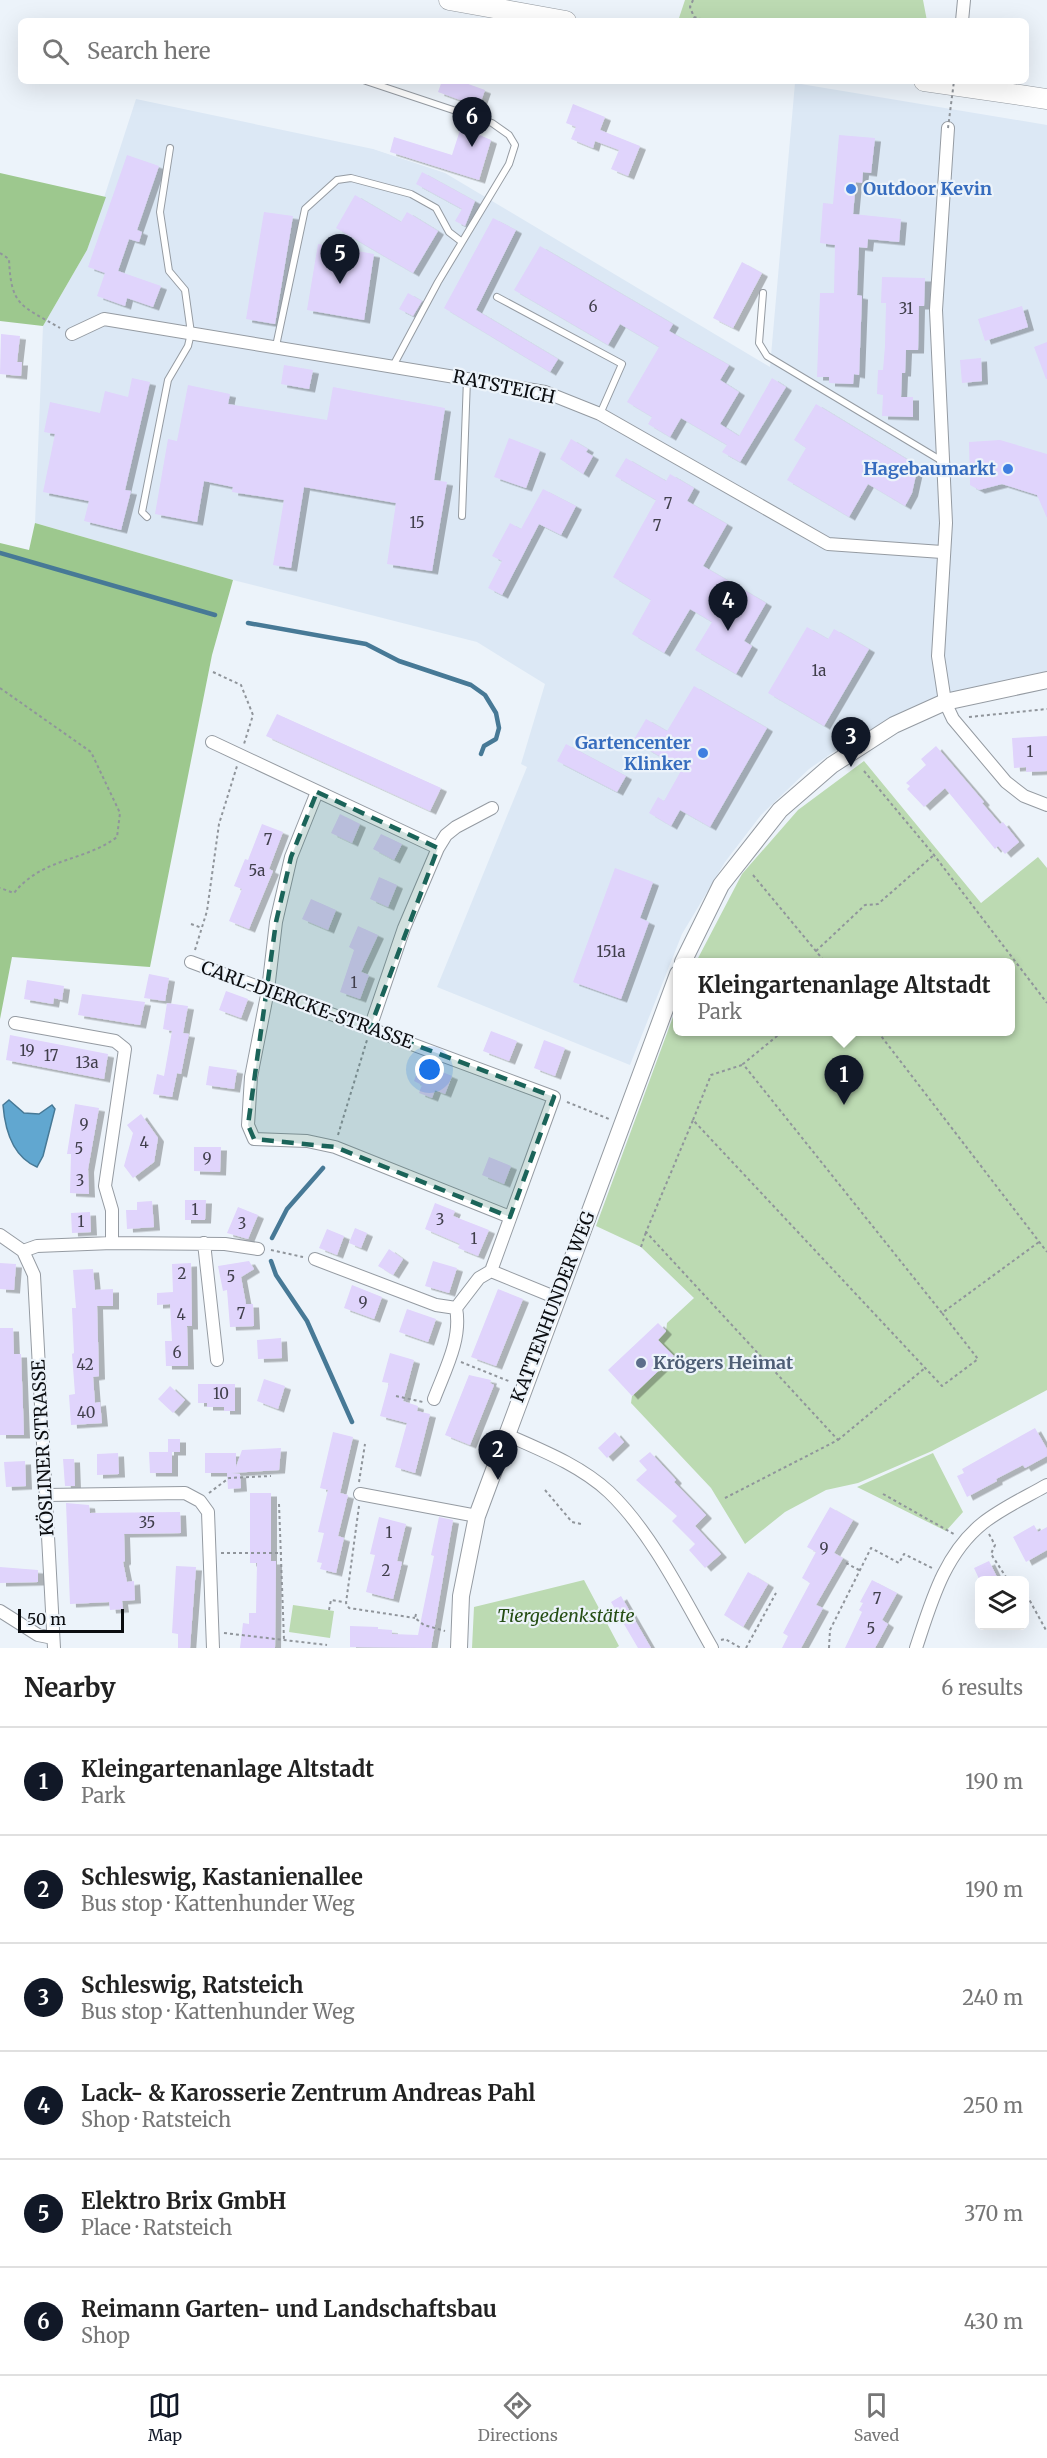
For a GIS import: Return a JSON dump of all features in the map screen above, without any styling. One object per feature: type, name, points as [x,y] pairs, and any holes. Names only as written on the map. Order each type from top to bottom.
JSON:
[{"type":"main road","points":[[449,0],[549,18]]},
{"type":"main road","points":[[944,84],[1047,99]]},
{"type":"street","points":[[962,18],[964,0]]},
{"type":"street","points":[[948,128],[936,310],[946,523],[942,552],[938,656],[945,702],[953,718],[1006,783],[1024,796],[1047,805]]},
{"type":"street","name":"RATSTEICH","points":[[72,334],[104,319],[545,392],[600,414],[828,544],[942,552]]},
{"type":"street","points":[[685,958],[721,885],[780,810],[807,784],[894,725],[945,702],[1047,680]]},
{"type":"street","points":[[212,742],[438,848]]},
{"type":"street","points":[[317,792],[291,857],[276,922],[267,990],[251,1077],[248,1125],[254,1139],[307,1141],[335,1147],[510,1217]]},
{"type":"street","points":[[370,1028],[404,928],[438,848],[446,835],[456,827],[492,808]]},
{"type":"street","name":"CARL-DIERCKE-STRASSE","points":[[191,962],[554,1097]]},
{"type":"street","name":"KATTENHUNDER WEG","points":[[459,1641],[461,1596],[477,1516],[505,1434],[673,987]]},
{"type":"street","points":[[15,1023],[116,1041],[125,1048],[105,1186],[112,1210],[112,1243]]},
{"type":"street","points":[[434,1399],[450,1358],[459,1323],[456,1308],[479,1278],[491,1271],[554,1097]]},
{"type":"street","points":[[0,1235],[22,1251],[37,1246],[112,1243],[204,1243],[258,1249]]},
{"type":"street","points":[[204,1243],[218,1360]]},
{"type":"street","name":"KÖSLINER STRASSE","points":[[22,1251],[34,1275],[54,1643]]},
{"type":"street","points":[[315,1259],[436,1305],[456,1308]]},
{"type":"street","points":[[491,1271],[556,1298]]},
{"type":"street","points":[[505,1434],[551,1454],[608,1491],[629,1514],[711,1646]]},
{"type":"street","points":[[916,1648],[942,1574],[964,1541],[983,1523],[1047,1485]]},
{"type":"street","points":[[46,1495],[185,1493],[200,1501],[208,1512],[213,1648]]},
{"type":"street","points":[[360,1494],[477,1516]]},
{"type":"street","points":[[0,1611],[54,1643]]},
{"type":"lane","points":[[375,84],[492,123],[509,135],[515,146],[509,164],[462,242],[393,366]]},
{"type":"lane","points":[[147,517],[142,512],[168,380],[188,346],[192,333],[185,290],[169,271],[160,212],[170,148]]},
{"type":"lane","points":[[276,346],[305,209],[338,180],[351,178],[411,194],[436,208],[449,232],[462,242]]},
{"type":"lane","points":[[763,293],[759,343],[767,356],[942,461]]},
{"type":"lane","points":[[497,297],[622,364],[600,414]]},
{"type":"lane","points":[[462,516],[467,378]]},
{"type":"path","points":[[693,0],[690,7],[694,17],[697,18]]},
{"type":"path","points":[[948,128],[954,84]]},
{"type":"path","points":[[0,253],[9,259],[10,286],[19,304],[72,334]]},
{"type":"path","points":[[191,962],[207,911],[219,824],[253,715],[241,685],[213,672]]},
{"type":"path","points":[[0,688],[91,752],[120,813],[117,837],[104,847],[52,863],[25,879],[14,893],[0,888]]},
{"type":"path","points":[[953,718],[1047,709]]},
{"type":"path","points":[[864,771],[934,855],[1013,958]]},
{"type":"path","points":[[816,951],[865,905],[878,904],[934,855]]},
{"type":"path","points":[[753,875],[821,958]]},
{"type":"path","points":[[191,924],[202,928]]},
{"type":"path","points":[[1015,961],[1047,1003]]},
{"type":"path","points":[[335,1147],[370,1028]]},
{"type":"path","points":[[641,1247],[711,1075],[742,1064],[777,1036]]},
{"type":"path","points":[[881,1036],[1047,1252]]},
{"type":"path","points":[[693,1120],[942,1386],[978,1359],[742,1064]]},
{"type":"path","points":[[554,1097],[621,1124]]},
{"type":"path","points":[[646,1232],[838,1440]]},
{"type":"path","points":[[942,1313],[1039,1242]]},
{"type":"path","points":[[275,1251],[315,1259]]},
{"type":"path","points":[[450,1358],[523,1387]]},
{"type":"path","points":[[725,1498],[838,1440],[925,1368]]},
{"type":"path","points":[[396,1396],[422,1402],[434,1399]]},
{"type":"path","points":[[365,1444],[359,1477],[360,1494],[346,1603],[349,1608],[361,1611],[375,1610],[415,1618],[424,1625],[459,1641]]},
{"type":"path","points":[[200,1501],[229,1478],[271,1476]]},
{"type":"path","points":[[545,1490],[572,1522],[581,1524]]},
{"type":"path","points":[[883,1494],[947,1528],[964,1541]]},
{"type":"path","points":[[279,1504],[284,1640]]},
{"type":"path","points":[[983,1523],[995,1545],[991,1554],[1005,1576]]},
{"type":"path","points":[[829,1648],[830,1629],[871,1548],[899,1563],[904,1554],[942,1574]]},
{"type":"path","points":[[209,1553],[282,1553]]},
{"type":"path","points":[[846,1563],[859,1570]]},
{"type":"path","points":[[746,1648],[776,1593]]},
{"type":"path","points":[[1029,1599],[1047,1632]]},
{"type":"path","points":[[329,1610],[331,1600],[346,1603]]},
{"type":"path","points":[[415,1618],[416,1614]]},
{"type":"path","points":[[213,1631],[327,1645]]},
{"type":"path","points":[[711,1646],[725,1639],[741,1648]]},
{"type":"highlighted area","points":[[317,792],[438,848],[370,1028],[554,1097],[510,1217],[335,1147],[254,1139],[248,1125],[276,922],[291,857]]},
{"type":"shaded area","points":[[795,84],[1047,125],[1047,671],[941,695],[855,737],[809,769],[761,815],[725,862],[682,934],[630,1065],[437,987],[527,767],[521,764],[545,684],[477,642],[233,580],[35,523],[43,326],[87,250],[136,99],[373,149],[445,173],[770,367]]},
{"type":"green space","points":[[685,0],[923,0],[926,18],[679,18]]},
{"type":"green space","points":[[0,173],[106,197],[87,250],[43,326],[0,321]]},
{"type":"green space","points":[[35,523],[233,580],[212,655],[150,967],[12,957],[0,1019],[0,543],[29,550]]},
{"type":"green space","points":[[864,761],[981,903],[1038,857],[1047,868],[1047,1390],[932,1451],[858,1483],[826,1490],[785,1512],[745,1544],[711,1488],[631,1403],[632,1396],[673,1357],[658,1340],[666,1332],[667,1323],[694,1298],[641,1247],[596,1226],[673,1017],[673,1036],[1015,1036],[1015,958],[698,958],[742,874],[798,810]]},
{"type":"green space","points":[[933,1453],[963,1512],[946,1531],[857,1487]]},
{"type":"green space","name":"Tiergedenkstätte","points":[[584,1580],[619,1646],[616,1648],[472,1648],[474,1607]]},
{"type":"green space","points":[[293,1605],[334,1611],[330,1638],[289,1632]]},
{"type":"water","points":[[9,1100],[24,1113],[39,1114],[52,1105],[55,1109],[43,1156],[37,1167],[16,1150],[8,1133],[3,1105]]},
{"type":"building","points":[[441,84],[468,84],[485,90],[479,107],[438,92]]},
{"type":"building","points":[[573,104],[605,117],[600,130],[640,146],[628,176],[611,169],[619,150],[595,141],[593,148],[571,139],[576,127],[566,123]]},
{"type":"building","points":[[461,127],[491,140],[479,180],[390,152],[394,137],[452,155]]},
{"type":"building","points":[[839,135],[875,138],[871,173],[863,172],[862,183],[856,182],[853,214],[901,219],[899,242],[868,239],[867,248],[859,247],[857,295],[862,296],[859,375],[854,374],[853,384],[829,383],[829,377],[817,377],[820,293],[834,293],[835,245],[820,243],[823,203],[833,204]]},
{"type":"building","points":[[127,155],[159,166],[137,230],[142,232],[139,242],[129,239],[118,271],[161,286],[153,307],[127,298],[125,306],[97,296],[105,273],[88,267]]},
{"type":"building","points":[[422,172],[475,201],[465,226],[455,221],[462,209],[416,184]]},
{"type":"building","points":[[355,195],[401,222],[407,212],[438,231],[413,273],[336,228]]},
{"type":"building","points":[[264,212],[293,216],[275,324],[246,319]]},
{"type":"building","points":[[493,218],[516,230],[476,310],[558,359],[550,372],[444,308]]},
{"type":"building","points":[[318,244],[374,254],[364,320],[307,310]]},
{"type":"building","points":[[540,246],[673,324],[669,331],[729,365],[720,380],[739,392],[720,424],[739,436],[772,378],[786,387],[740,462],[722,452],[727,445],[681,418],[670,437],[648,424],[652,417],[627,402],[659,347],[620,324],[608,345],[514,290]]},
{"type":"building","points":[[742,262],[762,273],[733,328],[713,318]]},
{"type":"building","points":[[882,277],[925,278],[924,306],[919,306],[918,350],[906,350],[905,373],[902,373],[901,397],[913,397],[913,417],[882,416],[883,395],[877,394],[878,370],[883,370],[885,346],[886,303],[881,303]]},
{"type":"building","points":[[408,293],[422,301],[413,316],[399,309]]},
{"type":"building","points":[[1022,306],[1028,327],[985,341],[978,319]]},
{"type":"building","points":[[1,334],[20,336],[17,362],[22,362],[21,376],[0,374]]},
{"type":"building","points":[[1047,342],[1047,379],[1046,379],[1034,347]]},
{"type":"building","points":[[981,358],[982,381],[962,383],[960,360]]},
{"type":"building","points":[[284,365],[313,370],[309,389],[281,384]]},
{"type":"building","points":[[132,378],[150,382],[125,490],[131,491],[121,530],[84,521],[89,501],[43,492],[55,434],[44,432],[50,402],[100,413],[105,391],[128,397]]},
{"type":"building","points":[[188,385],[230,394],[228,404],[327,420],[333,387],[445,408],[434,480],[447,482],[432,571],[387,564],[396,503],[304,487],[291,568],[273,565],[284,500],[232,492],[233,487],[204,481],[197,522],[155,514],[168,439],[177,441]]},
{"type":"building","points":[[816,404],[918,466],[912,493],[905,506],[868,484],[849,517],[787,480],[806,448],[794,440]]},
{"type":"building","points":[[509,438],[540,450],[526,488],[494,477]]},
{"type":"building","points":[[571,439],[588,449],[586,452],[593,456],[583,474],[560,459]]},
{"type":"building","name":"Hagebaumarkt","points":[[1000,440],[1047,454],[1047,518],[1037,495],[1002,484],[979,490],[970,485],[969,442]]},
{"type":"building","points":[[626,458],[666,481],[670,474],[694,488],[687,501],[727,524],[703,566],[766,603],[744,641],[752,646],[736,674],[695,650],[712,622],[690,609],[664,653],[632,634],[651,600],[613,577],[656,500],[615,476]]},
{"type":"building","points":[[543,489],[576,506],[561,535],[539,524],[502,595],[488,588],[502,561],[492,556],[510,523],[521,529]]},
{"type":"building","points":[[807,627],[828,639],[834,629],[869,649],[824,726],[768,693]]},
{"type":"building","name":"Gartencenter Klinker","points":[[694,686],[767,728],[710,827],[680,810],[671,826],[649,813],[658,797],[664,801],[682,769],[633,741],[646,719],[667,731]]},
{"type":"building","points":[[277,714],[441,788],[430,811],[266,736]]},
{"type":"building","points":[[1047,736],[1047,771],[1026,772],[1026,767],[1014,768],[1012,738]]},
{"type":"building","points":[[566,744],[626,776],[617,792],[557,761]]},
{"type":"building","points":[[936,746],[1000,824],[1003,822],[1019,842],[1005,854],[998,846],[995,849],[945,788],[924,807],[907,789],[910,786],[906,783],[926,765],[921,759]]},
{"type":"building","points":[[340,814],[360,824],[352,843],[331,833]]},
{"type":"building","points":[[262,824],[283,832],[269,869],[273,871],[249,929],[229,921],[242,889],[234,886],[245,859],[248,860]]},
{"type":"building","points":[[381,834],[402,844],[394,860],[373,849]]},
{"type":"building","points":[[615,868],[653,882],[640,918],[649,922],[621,999],[573,982]]},
{"type":"building","points":[[379,877],[397,885],[388,907],[370,899]]},
{"type":"building","points":[[311,899],[336,910],[328,930],[302,919]]},
{"type":"building","points":[[358,926],[378,935],[361,972],[369,975],[360,999],[340,992],[354,950],[349,947]]},
{"type":"building","points":[[149,974],[169,978],[165,1001],[144,998]]},
{"type":"building","points":[[27,980],[64,986],[62,1000],[54,998],[53,1004],[24,999]]},
{"type":"building","points":[[226,991],[248,999],[241,1018],[219,1010]]},
{"type":"building","points":[[82,994],[145,1002],[140,1025],[78,1015]]},
{"type":"building","points":[[167,1003],[188,1006],[183,1033],[189,1034],[181,1074],[177,1073],[172,1097],[153,1094],[157,1074],[164,1076],[172,1031],[163,1029]]},
{"type":"building","points":[[491,1031],[517,1041],[509,1061],[483,1051]]},
{"type":"building","points":[[10,1035],[108,1054],[104,1079],[6,1060]]},
{"type":"building","points":[[544,1040],[565,1048],[555,1076],[534,1068]]},
{"type":"building","points":[[421,1063],[452,1076],[445,1094],[435,1090],[432,1098],[419,1093],[422,1085],[414,1081]]},
{"type":"building","points":[[209,1066],[237,1070],[234,1089],[206,1085]]},
{"type":"building","points":[[75,1104],[99,1108],[88,1169],[89,1194],[70,1193],[71,1154],[67,1154]]},
{"type":"building","points":[[141,1114],[158,1138],[154,1162],[133,1178],[124,1166],[133,1133],[127,1125]]},
{"type":"building","points":[[194,1147],[221,1147],[220,1172],[194,1171]]},
{"type":"building","points":[[489,1157],[511,1166],[504,1184],[482,1175]]},
{"type":"building","points":[[185,1200],[206,1200],[205,1220],[185,1220]]},
{"type":"building","points":[[152,1201],[154,1227],[127,1229],[126,1210],[137,1210],[137,1202]]},
{"type":"building","points":[[435,1203],[455,1211],[453,1216],[489,1230],[478,1256],[458,1248],[460,1244],[425,1229]]},
{"type":"building","points":[[238,1207],[258,1215],[248,1239],[227,1233]]},
{"type":"building","points":[[90,1212],[91,1232],[72,1233],[71,1213]]},
{"type":"building","points":[[355,1228],[367,1233],[361,1248],[349,1243]]},
{"type":"building","points":[[327,1229],[344,1236],[337,1255],[319,1248]]},
{"type":"building","points":[[389,1249],[403,1259],[393,1275],[378,1266]]},
{"type":"building","points":[[249,1261],[254,1269],[241,1277],[246,1304],[253,1304],[254,1326],[230,1327],[227,1290],[223,1291],[218,1266]]},
{"type":"building","points":[[433,1261],[457,1268],[449,1293],[425,1286]]},
{"type":"building","points":[[0,1263],[16,1264],[14,1290],[0,1289]]},
{"type":"building","points":[[191,1263],[192,1326],[187,1326],[188,1366],[166,1366],[165,1341],[172,1341],[170,1304],[157,1305],[157,1293],[173,1292],[172,1264]]},
{"type":"building","points":[[93,1269],[95,1290],[113,1289],[113,1306],[97,1306],[99,1376],[93,1377],[95,1403],[100,1402],[102,1423],[71,1425],[69,1395],[75,1394],[72,1308],[76,1308],[73,1270]]},
{"type":"building","points":[[352,1285],[382,1297],[374,1319],[344,1308]]},
{"type":"building","points":[[498,1289],[523,1299],[496,1366],[471,1357]]},
{"type":"building","points":[[407,1309],[436,1319],[428,1342],[399,1332]]},
{"type":"building","name":"Krögers Heimat","points":[[658,1323],[666,1331],[658,1340],[674,1356],[632,1396],[608,1370]]},
{"type":"building","points":[[0,1328],[13,1328],[14,1354],[21,1354],[24,1435],[0,1435]]},
{"type":"building","points":[[281,1338],[282,1358],[258,1359],[257,1340]]},
{"type":"building","points":[[390,1353],[414,1360],[403,1401],[418,1406],[417,1411],[430,1414],[415,1473],[395,1467],[407,1423],[380,1416],[389,1383],[382,1382]]},
{"type":"building","points":[[469,1375],[491,1380],[490,1383],[494,1385],[470,1445],[445,1435]]},
{"type":"building","points":[[264,1379],[285,1386],[278,1409],[257,1401]]},
{"type":"building","points":[[198,1384],[235,1384],[235,1411],[224,1411],[224,1407],[207,1407],[207,1403],[198,1403]]},
{"type":"building","points":[[170,1386],[185,1400],[173,1413],[158,1399]]},
{"type":"building","points":[[1035,1428],[1047,1449],[1047,1456],[1025,1468],[1023,1465],[967,1497],[957,1476],[964,1473],[962,1469]]},
{"type":"building","points":[[333,1432],[353,1437],[340,1493],[348,1495],[338,1536],[344,1538],[336,1573],[320,1569],[322,1563],[317,1562],[324,1533],[318,1532],[328,1490],[320,1488]]},
{"type":"building","points":[[615,1432],[624,1442],[607,1458],[598,1448]]},
{"type":"building","points":[[168,1439],[180,1439],[180,1452],[168,1452]]},
{"type":"building","points":[[281,1448],[279,1470],[231,1473],[240,1474],[241,1488],[228,1489],[227,1473],[205,1473],[205,1453],[236,1453],[236,1467],[242,1450]]},
{"type":"building","points":[[149,1452],[172,1452],[172,1473],[150,1473]]},
{"type":"building","points":[[650,1452],[676,1480],[674,1482],[706,1515],[695,1526],[721,1554],[705,1568],[689,1550],[695,1544],[672,1521],[677,1516],[636,1480],[647,1470],[639,1461]]},
{"type":"building","points":[[118,1453],[119,1474],[97,1475],[97,1454]]},
{"type":"building","points":[[63,1459],[74,1459],[75,1486],[65,1486]]},
{"type":"building","points":[[25,1461],[26,1486],[6,1487],[4,1462]]},
{"type":"building","points":[[250,1493],[271,1493],[271,1561],[276,1561],[275,1648],[240,1648],[243,1623],[249,1624],[249,1613],[256,1613],[257,1563],[250,1563]]},
{"type":"building","points":[[66,1503],[89,1505],[90,1513],[180,1512],[181,1533],[124,1534],[125,1561],[123,1562],[127,1582],[134,1581],[135,1600],[122,1601],[123,1609],[110,1610],[109,1602],[70,1604]]},
{"type":"building","points":[[830,1507],[853,1520],[834,1553],[843,1558],[816,1605],[823,1608],[801,1648],[782,1648],[788,1636],[783,1633],[810,1583],[802,1578],[816,1552],[807,1547]]},
{"type":"building","points":[[379,1517],[406,1524],[397,1561],[402,1562],[393,1599],[366,1592],[375,1555],[370,1554]]},
{"type":"building","points":[[439,1517],[453,1520],[431,1648],[350,1647],[350,1626],[378,1627],[378,1629],[392,1630],[392,1634],[418,1635],[434,1556],[431,1555]]},
{"type":"building","points":[[1034,1525],[1038,1532],[1047,1527],[1047,1550],[1026,1562],[1013,1537]]},
{"type":"building","points":[[989,1561],[996,1576],[978,1576],[974,1568]]},
{"type":"building","points":[[176,1566],[196,1567],[190,1648],[178,1648],[178,1634],[172,1633]]},
{"type":"building","points":[[0,1567],[38,1570],[38,1582],[0,1583]]},
{"type":"building","points":[[748,1572],[768,1584],[743,1627],[724,1615]]},
{"type":"building","points":[[872,1580],[897,1593],[882,1620],[888,1624],[875,1648],[845,1648],[862,1612],[859,1610],[863,1603],[860,1602]]},
{"type":"building","points":[[621,1596],[651,1648],[638,1648],[611,1602]]},
{"type":"waterway","points":[[0,553],[215,615]]},
{"type":"waterway","points":[[248,623],[366,644],[399,661],[471,685],[485,695],[496,713],[499,728],[496,739],[484,746],[481,754]]},
{"type":"waterway","points":[[272,1238],[287,1209],[323,1168]]},
{"type":"waterway","points":[[271,1261],[276,1275],[307,1321],[352,1422]]},
{"type":"place","name":"Reimann Garten- und Landschaftsbau","points":[[472,147]]},
{"type":"place","name":"Outdoor Kevin","points":[[851,189]]},
{"type":"place","name":"Elektro Brix GmbH","points":[[340,284]]},
{"type":"place","name":"Hagebaumarkt","points":[[1008,469]]},
{"type":"place","name":"Lack- & Karosserie Zentrum Andreas Pahl","points":[[728,631]]},
{"type":"place","name":"Gartencenter Klinker","points":[[703,753]]},
{"type":"place","name":"Schleswig, Ratsteich","points":[[851,767]]},
{"type":"place","name":"Kleingartenanlage Altstadt","points":[[844,1105]]},
{"type":"place","name":"Krögers Heimat","points":[[641,1363]]},
{"type":"place","name":"Schleswig, Kastanienallee","points":[[498,1480]]}]
